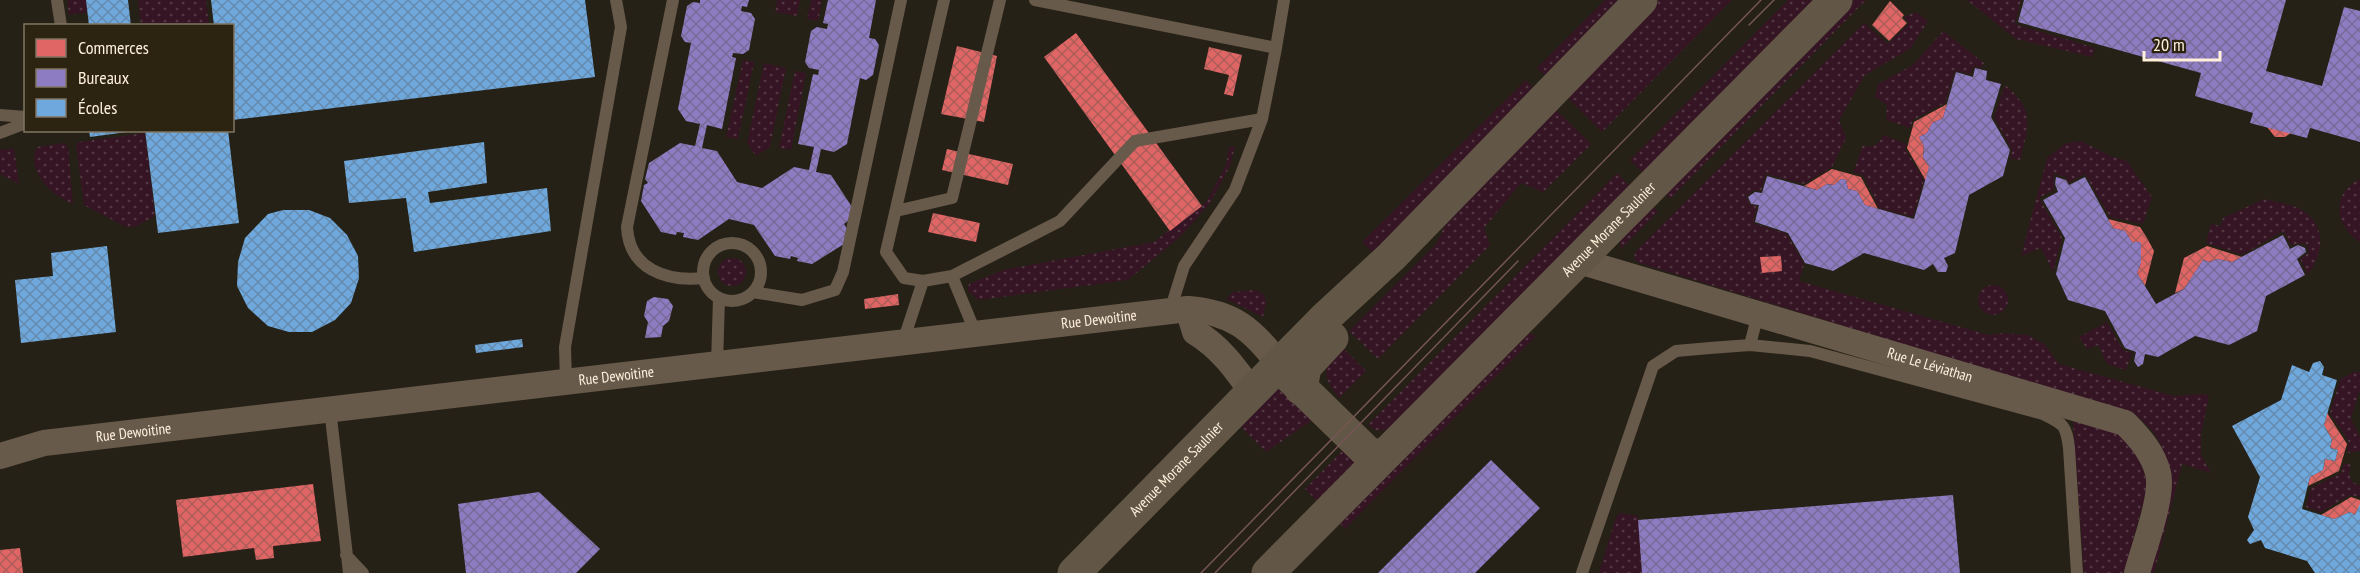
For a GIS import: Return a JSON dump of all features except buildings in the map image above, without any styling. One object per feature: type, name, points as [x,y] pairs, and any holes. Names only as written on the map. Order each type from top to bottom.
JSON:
[{"type":"main road","name":"Avenue Morane Saulnier","points":[[1074,573],[1279,364],[1391,257],[1641,0]]},
{"type":"main road","name":"Avenue Morane Saulnier","points":[[1268,573],[1381,456],[1579,261],[1836,0]]},
{"type":"main road","name":"Avenue Morane Saulnier","points":[[1301,389],[1305,367],[1386,283],[1391,257]]},
{"type":"main road","points":[[1279,364],[1301,389],[1368,453],[1381,456]]},
{"type":"street","name":"Rue Le Léviathan","points":[[1579,261],[2125,423],[2145,442],[2159,474],[2156,504],[2137,573]]},
{"type":"street","name":"Rue Dewoitine","points":[[0,456],[44,443],[1179,310],[1233,319],[1257,336],[1279,364]]},
{"type":"street","points":[[1179,310],[1195,332],[1210,342],[1231,362],[1252,392]]},
{"type":"street","name":"Rue Dewoitine","points":[[0,437],[44,443]]},
{"type":"lane","points":[[57,0],[61,24]]},
{"type":"lane","points":[[566,383],[565,347],[621,27],[616,0]]},
{"type":"lane","points":[[673,0],[627,227],[628,238],[636,258],[653,272],[689,279],[704,278]]},
{"type":"lane","points":[[753,292],[801,300],[835,290],[843,272],[901,0]]},
{"type":"lane","points":[[944,0],[886,252],[904,278],[923,281],[952,276],[1060,221],[1135,141],[1262,119]]},
{"type":"lane","points":[[896,211],[952,198],[1000,0]]},
{"type":"lane","points":[[1035,0],[1276,48]]},
{"type":"lane","points":[[1179,310],[1184,266],[1235,189],[1262,119],[1284,0]]},
{"type":"lane","points":[[0,115],[24,117]]},
{"type":"lane","points":[[0,133],[24,124]]},
{"type":"lane","points":[[733,243],[743,244],[758,257],[761,276],[753,292],[738,300],[719,298],[712,293],[704,278],[704,264],[715,248],[733,243]]},
{"type":"lane","points":[[952,276],[976,334]]},
{"type":"lane","points":[[902,344],[923,281]]},
{"type":"lane","points":[[717,364],[719,298]]},
{"type":"lane","points":[[1750,345],[1758,314]]},
{"type":"lane","points":[[1582,573],[1653,366],[1676,351],[1750,345],[1810,351],[2043,414],[2058,421],[2066,428],[2069,448],[2077,573]]},
{"type":"lane","points":[[330,409],[349,573]]},
{"type":"lane","points":[[346,555],[363,573]]},
{"type":"shaded area","points":[[67,0],[86,0],[88,12],[69,15]]},
{"type":"shaded area","points":[[138,0],[206,0],[209,24],[141,24]]},
{"type":"shaded area","points":[[777,0],[800,0],[797,16],[775,12]]},
{"type":"shaded area","points":[[811,0],[822,0],[818,21],[807,19]]},
{"type":"shaded area","points":[[1605,0],[1626,0],[1548,78],[1537,68]]},
{"type":"shaded area","points":[[1659,0],[1732,0],[1602,132],[1565,95]]},
{"type":"shaded area","points":[[1788,0],[1819,0],[1645,175],[1630,160]]},
{"type":"shaded area","points":[[1854,0],[1866,0],[1670,199],[1664,192]]},
{"type":"shaded area","points":[[1967,0],[2021,0],[2015,24],[2095,48],[2092,57],[2016,39]]},
{"type":"shaded area","points":[[1916,12],[1928,21],[1910,49],[1865,75],[1839,120],[1846,138],[1832,167],[1804,184],[1766,174],[1761,191],[1755,190],[1746,196],[1750,205],[1757,206],[1753,223],[1787,234],[1804,264],[1799,281],[1989,335],[2004,333],[2028,335],[2044,344],[2059,364],[2174,396],[2205,394],[2209,397],[2201,433],[2201,455],[2211,473],[2182,464],[2154,573],[2147,571],[2164,480],[2164,457],[2162,447],[2156,437],[2137,416],[1639,263],[1634,259],[1635,252],[1864,23],[1888,44],[1909,23],[1904,17]]},
{"type":"shaded area","points":[[1943,31],[1984,63],[1981,68],[1973,67],[1971,74],[1955,71],[1945,103],[1913,120],[1910,128],[1886,120],[1887,105],[1875,97],[1878,84],[1913,65]]},
{"type":"shaded area","points":[[743,60],[754,62],[738,139],[726,137]]},
{"type":"shaded area","points":[[764,63],[786,68],[770,147],[756,156],[747,143]]},
{"type":"shaded area","points":[[795,71],[806,73],[791,150],[779,148]]},
{"type":"shaded area","points":[[1526,80],[1536,91],[1373,253],[1362,242]]},
{"type":"shaded area","points":[[2005,85],[2021,102],[2027,119],[2026,137],[2020,160],[2010,158],[2012,150],[1994,117]]},
{"type":"shaded area","points":[[1553,107],[1591,144],[1543,192],[1521,183],[1484,228],[1490,245],[1378,359],[1349,331],[1436,244],[1452,211]]},
{"type":"shaded area","points":[[145,133],[155,216],[135,227],[126,227],[84,205],[76,145],[78,142]]},
{"type":"shaded area","points":[[1883,135],[1907,144],[1905,149],[1924,180],[1913,217],[1879,208],[1863,175],[1853,173],[1863,145],[1875,145]]},
{"type":"shaded area","points":[[2081,141],[2110,156],[2127,161],[2152,197],[2143,224],[2110,217],[2085,174],[2068,183],[2066,177],[2054,174],[2054,190],[2039,198],[2062,238],[2053,272],[2041,248],[2021,256],[2047,158],[2066,143]]},
{"type":"shaded area","points":[[64,143],[68,147],[73,204],[57,195],[43,182],[35,165],[34,156],[37,147]]},
{"type":"shaded area","points":[[1235,146],[1230,166],[1210,203],[1181,236],[1128,280],[979,300],[968,291],[969,284],[1003,270],[1154,242],[1207,201],[1226,165],[1229,147]]},
{"type":"shaded area","points":[[14,148],[19,184],[0,174],[0,150]]},
{"type":"shaded area","points":[[1617,173],[1632,188],[1390,429],[1378,430],[1368,425]]},
{"type":"shaded area","points":[[2360,179],[2360,242],[2345,227],[2339,210],[2344,192]]},
{"type":"shaded area","points":[[2264,199],[2300,209],[2315,222],[2319,230],[2320,248],[2308,274],[2300,259],[2308,253],[2308,247],[2304,243],[2291,245],[2283,231],[2242,255],[2206,243],[2211,224],[2221,226],[2223,218]]},
{"type":"shaded area","points":[[1651,204],[1658,212],[1621,249],[1619,238]]},
{"type":"shaded area","points":[[732,258],[742,262],[746,272],[742,282],[732,286],[722,282],[718,272],[722,262]]},
{"type":"shaded area","points":[[1993,285],[2004,289],[2008,300],[2004,311],[1993,315],[1982,311],[1978,300],[1982,289]]},
{"type":"shaded area","points":[[1256,290],[1264,295],[1266,302],[1263,317],[1226,299],[1233,292]]},
{"type":"shaded area","points":[[2107,322],[2123,350],[2132,353],[2126,370],[2107,364],[2098,345],[2087,349],[2079,337]]},
{"type":"shaded area","points":[[1529,333],[1536,336],[1345,529],[1336,519]]},
{"type":"shaded area","points":[[1337,342],[1366,371],[1339,398],[1329,383],[1326,370]]},
{"type":"shaded area","points":[[2355,371],[2360,373],[2360,389],[2351,419],[2360,437],[2360,451],[2347,453],[2349,442],[2330,413],[2340,380]]},
{"type":"shaded area","points":[[1279,388],[1314,419],[1266,452],[1239,425]]},
{"type":"shaded area","points":[[2072,411],[2106,422],[2134,444],[2142,465],[2148,486],[2124,573],[2084,573]]},
{"type":"shaded area","points":[[1345,448],[1356,463],[1318,502],[1305,489]]},
{"type":"shaded area","points":[[2344,463],[2351,465],[2349,474],[2352,482],[2360,485],[2360,497],[2350,495],[2321,512],[2306,507],[2311,488],[2341,473]]},
{"type":"shaded area","points":[[1620,513],[1638,516],[1642,573],[1599,573],[1616,517]]},
{"type":"tram line","points":[[1201,573],[1761,0]]},
{"type":"tram line","points":[[1749,25],[1774,0]]},
{"type":"tram line","points":[[1215,573],[1518,261]]}]
